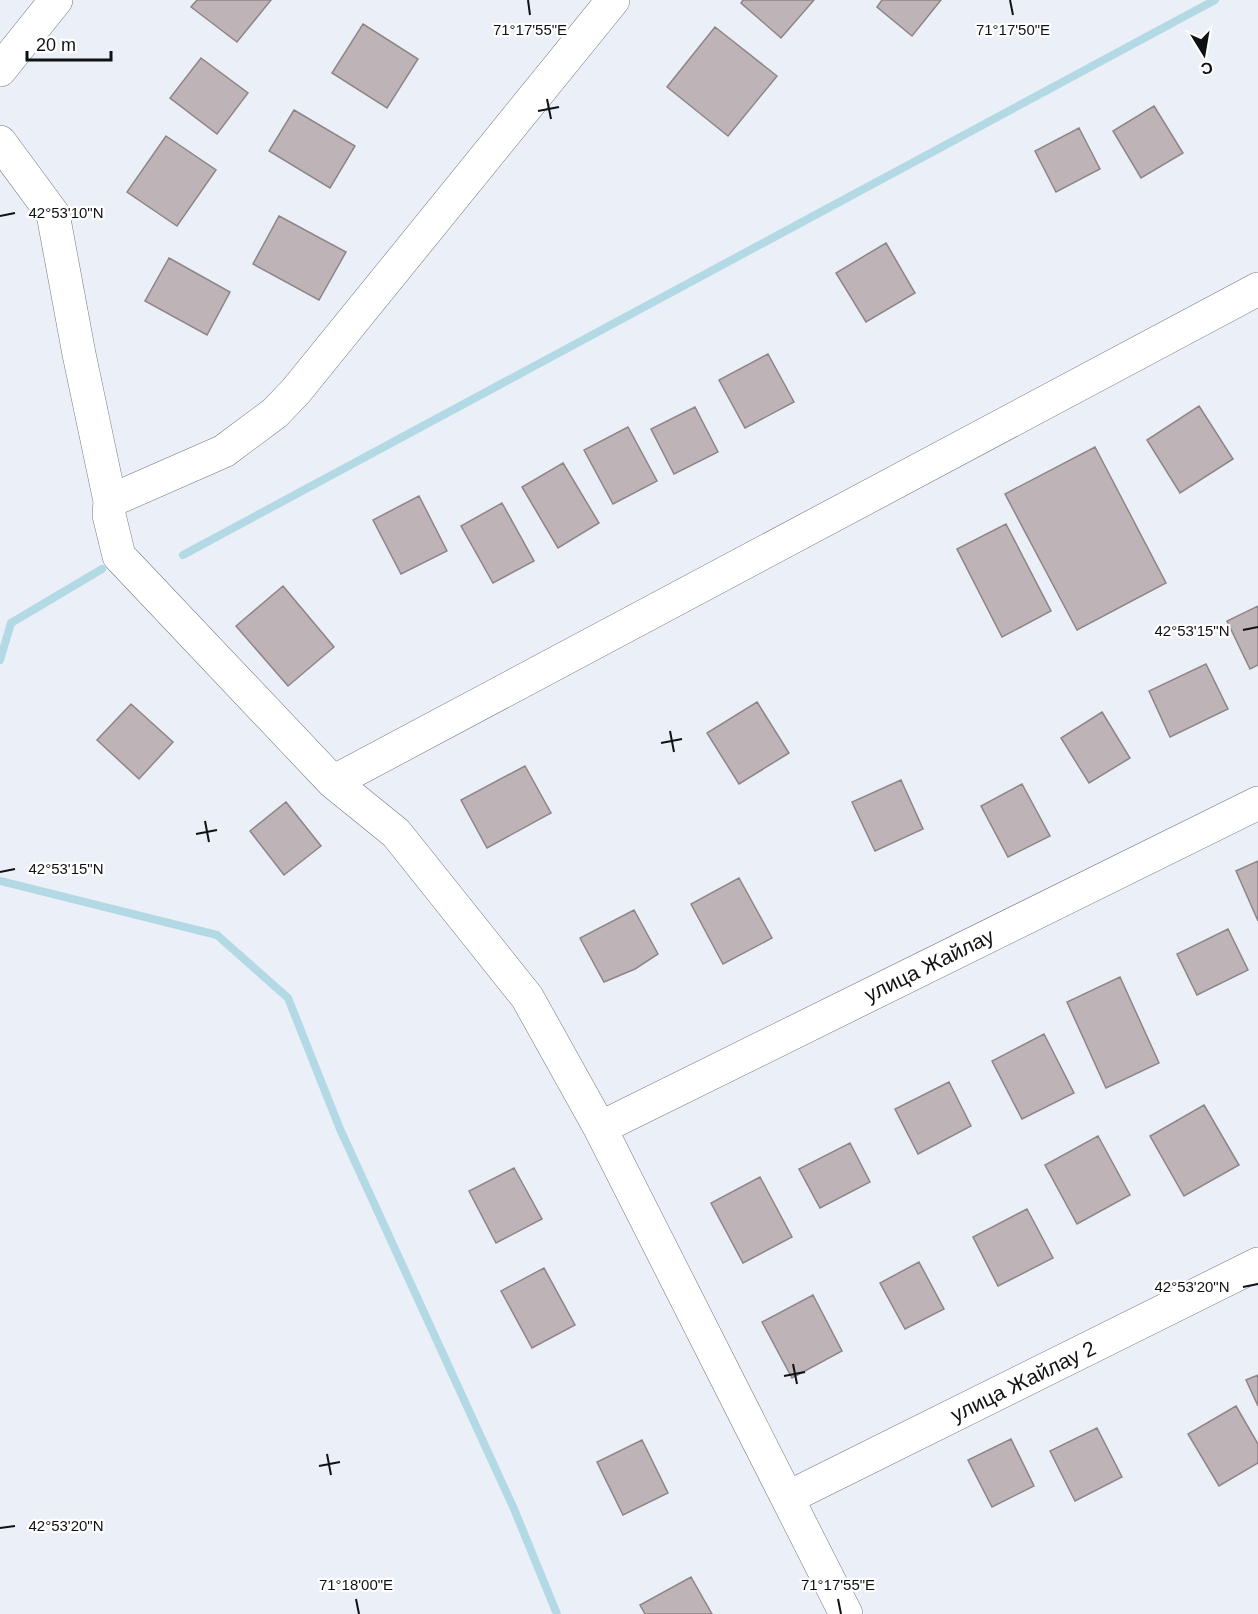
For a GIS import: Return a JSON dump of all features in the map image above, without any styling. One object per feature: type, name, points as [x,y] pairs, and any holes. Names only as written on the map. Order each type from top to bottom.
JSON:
[{"type":"street","points":[[0,70],[56,0]]},
{"type":"street","points":[[110,501],[224,451],[275,413],[303,382],[613,0]]},
{"type":"street","points":[[0,142],[53,214],[110,501],[109,515],[119,556],[333,782],[396,833],[527,997],[600,1128],[789,1497],[846,1614]]},
{"type":"street","points":[[333,782],[1258,289]]},
{"type":"street","name":"улица Жайлау","points":[[600,1128],[1258,803]]},
{"type":"street","name":"улица Жайлау 2","points":[[789,1497],[1258,1264]]},
{"type":"building","points":[[197,0],[271,0],[237,42],[191,7]]},
{"type":"building","points":[[743,0],[814,0],[781,38],[741,3]]},
{"type":"building","points":[[882,0],[941,0],[912,36],[877,7]]},
{"type":"building","points":[[363,24],[418,59],[387,108],[332,73]]},
{"type":"building","points":[[715,27],[777,76],[728,136],[667,87]]},
{"type":"building","points":[[201,58],[248,93],[217,134],[170,98]]},
{"type":"building","points":[[1154,106],[1183,153],[1141,178],[1113,131]]},
{"type":"building","points":[[294,110],[355,146],[330,188],[269,151]]},
{"type":"building","points":[[1079,128],[1100,169],[1056,192],[1035,151]]},
{"type":"building","points":[[166,136],[216,170],[177,226],[127,192]]},
{"type":"building","points":[[279,216],[346,252],[319,300],[253,264]]},
{"type":"building","points":[[886,243],[915,293],[866,322],[836,273]]},
{"type":"building","points":[[169,258],[230,292],[207,335],[145,301]]},
{"type":"building","points":[[768,354],[794,402],[745,428],[719,380]]},
{"type":"building","points":[[1199,406],[1233,459],[1180,493],[1147,440]]},
{"type":"building","points":[[695,407],[718,452],[674,474],[651,429]]},
{"type":"building","points":[[628,427],[657,481],[613,504],[584,450]]},
{"type":"building","points":[[1095,447],[1166,583],[1077,630],[1005,494]]},
{"type":"building","points":[[563,463],[599,523],[558,548],[522,487]]},
{"type":"building","points":[[419,496],[447,551],[401,574],[373,520]]},
{"type":"building","points":[[502,503],[534,561],[493,583],[461,526]]},
{"type":"building","points":[[1006,524],[1051,611],[1002,637],[957,549]]},
{"type":"building","points":[[283,586],[334,647],[288,686],[236,626]]},
{"type":"building","points":[[1258,606],[1258,665],[1250,669],[1227,621]]},
{"type":"building","points":[[1206,664],[1228,709],[1170,737],[1149,691]]},
{"type":"building","points":[[757,702],[789,753],[739,784],[707,733]]},
{"type":"building","points":[[131,704],[173,742],[139,779],[97,740]]},
{"type":"building","points":[[1102,712],[1130,758],[1089,783],[1061,738]]},
{"type":"building","points":[[525,766],[551,813],[487,848],[461,800]]},
{"type":"building","points":[[901,780],[923,829],[875,851],[852,802]]},
{"type":"building","points":[[1022,784],[1050,836],[1008,857],[981,806]]},
{"type":"building","points":[[286,802],[321,846],[284,875],[250,831]]},
{"type":"building","points":[[1258,861],[1258,921],[1236,871]]},
{"type":"building","points":[[739,878],[772,938],[723,964],[691,904]]},
{"type":"building","points":[[634,910],[658,954],[635,969],[604,982],[580,938]]},
{"type":"building","points":[[1228,929],[1248,970],[1197,995],[1177,954]]},
{"type":"building","points":[[1120,977],[1159,1063],[1106,1088],[1067,1002]]},
{"type":"building","points":[[1044,1034],[1074,1093],[1022,1119],[992,1061]]},
{"type":"building","points":[[949,1082],[971,1126],[918,1154],[895,1109]]},
{"type":"building","points":[[1204,1105],[1239,1165],[1184,1196],[1150,1136]]},
{"type":"building","points":[[1098,1136],[1130,1195],[1077,1224],[1045,1165]]},
{"type":"building","points":[[850,1143],[870,1182],[820,1208],[799,1169]]},
{"type":"building","points":[[514,1168],[542,1219],[496,1243],[469,1191]]},
{"type":"building","points":[[760,1177],[792,1237],[743,1263],[711,1203]]},
{"type":"building","points":[[1027,1209],[1053,1258],[998,1286],[973,1237]]},
{"type":"building","points":[[919,1262],[944,1309],[905,1329],[880,1283]]},
{"type":"building","points":[[544,1268],[575,1325],[532,1348],[501,1291]]},
{"type":"building","points":[[813,1295],[842,1351],[792,1378],[762,1322]]},
{"type":"building","points":[[1258,1375],[1258,1406],[1246,1380]]},
{"type":"building","points":[[1236,1406],[1258,1444],[1258,1463],[1219,1486],[1188,1434]]},
{"type":"building","points":[[1097,1428],[1122,1477],[1075,1501],[1050,1451]]},
{"type":"building","points":[[1011,1439],[1034,1486],[992,1507],[968,1460]]},
{"type":"building","points":[[642,1440],[668,1493],[623,1515],[597,1462]]},
{"type":"building","points":[[691,1577],[712,1614],[645,1614],[640,1605]]},
{"type":"waterway","points":[[183,555],[1215,0]]},
{"type":"waterway","points":[[0,660],[11,623],[102,569]]},
{"type":"waterway","points":[[0,881],[217,935],[288,998],[340,1129],[514,1509],[557,1614]]}]
